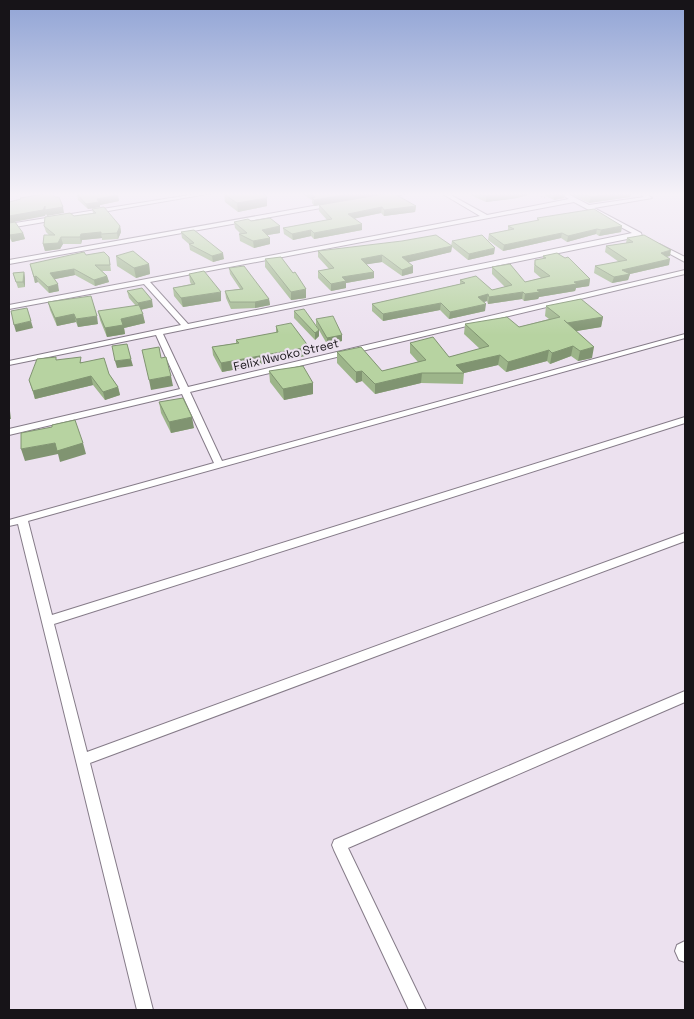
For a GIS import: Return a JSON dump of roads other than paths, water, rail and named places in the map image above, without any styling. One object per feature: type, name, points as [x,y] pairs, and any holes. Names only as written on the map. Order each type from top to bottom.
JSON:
[{"type":"street","points":[[9,262],[130,241]]},
{"type":"street","points":[[9,307],[361,241]]},
{"type":"street","points":[[9,363],[607,241]]},
{"type":"street","points":[[654,243],[685,260]]},
{"type":"street","name":"Felix Nwoko Street","points":[[9,432],[685,272]]},
{"type":"street","points":[[145,281],[187,327]]},
{"type":"street","points":[[158,332],[219,465]]},
{"type":"street","points":[[145,1010],[48,621],[15,521],[685,336]]},
{"type":"street","points":[[48,621],[685,420]]},
{"type":"street","points":[[83,760],[685,537]]},
{"type":"street","points":[[418,1010],[339,845],[685,696]]},
{"type":"street","points":[[685,949],[685,954]]}]
